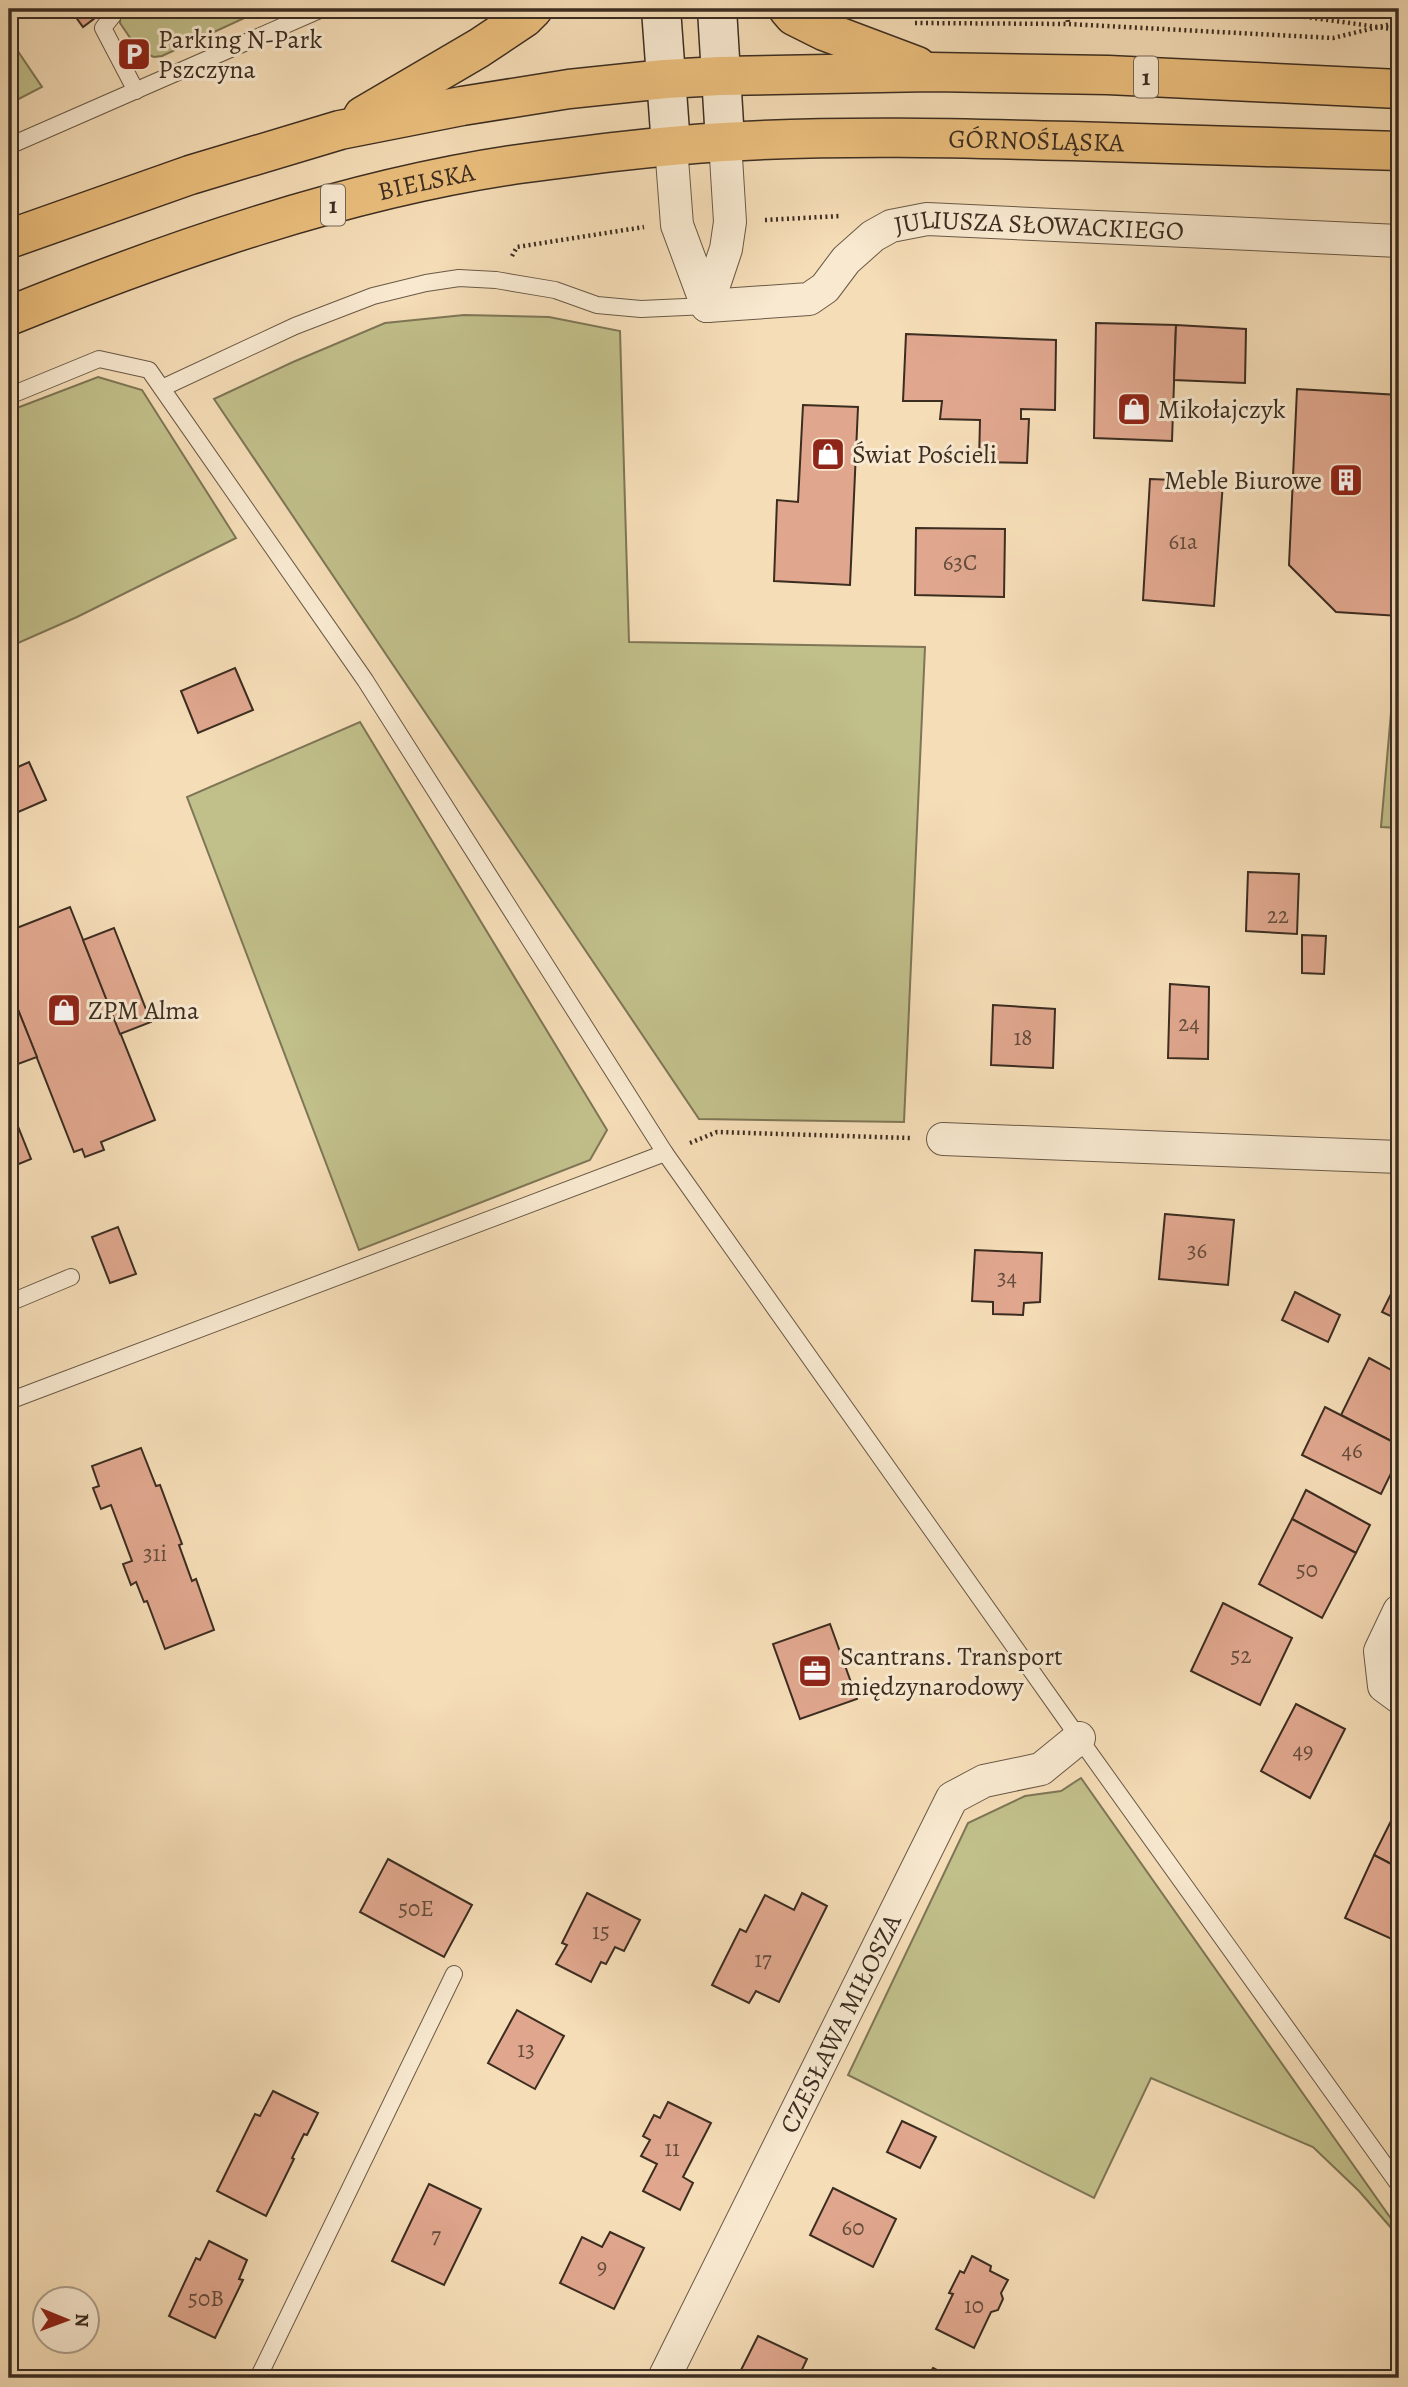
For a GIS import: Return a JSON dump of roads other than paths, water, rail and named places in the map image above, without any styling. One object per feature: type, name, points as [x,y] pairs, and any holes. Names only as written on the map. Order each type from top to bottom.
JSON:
[{"type":"main road","points":[[340,130],[479,48],[533,9]]},
{"type":"main road","points":[[661,9],[671,146]]},
{"type":"main road","points":[[717,9],[725,141]]},
{"type":"main road","points":[[788,9],[794,16],[824,31],[932,72]]},
{"type":"main road","name":"1","points":[[9,239],[190,175],[340,130],[542,93],[665,79],[932,72],[1108,75],[1399,89]]},
{"type":"main road","name":"GÓRNOŚLĄSKA","points":[[671,146],[725,141],[853,138],[1399,151]]},
{"type":"main road","name":"BIELSKA","points":[[9,316],[251,228],[351,200],[433,180],[517,165],[671,146]]},
{"type":"street","points":[[707,306],[726,249],[730,222],[725,141]]},
{"type":"street","points":[[671,146],[677,225],[707,306]]},
{"type":"street","name":"JULIUSZA SŁOWACKIEGO","points":[[707,306],[809,299],[825,289],[846,260],[873,236],[891,226],[927,219],[1399,241]]},
{"type":"street","points":[[943,1139],[1399,1157]]},
{"type":"street","points":[[1392,1692],[1380,1651],[1399,1611]]},
{"type":"street","name":"CZESŁAWA MIŁOSZA","points":[[664,2378],[953,1798],[984,1781],[1041,1769],[1079,1738]]},
{"type":"lane","points":[[118,9],[103,28],[136,91]]},
{"type":"lane","points":[[9,146],[322,9]]},
{"type":"lane","points":[[162,388],[295,326],[373,296],[459,278],[496,280],[555,290],[597,305],[640,309],[707,306]]},
{"type":"lane","points":[[9,396],[99,359],[149,370],[365,680],[665,1153],[1399,2185]]},
{"type":"lane","points":[[9,1401],[665,1153]]},
{"type":"lane","points":[[9,1303],[71,1277]]},
{"type":"lane","points":[[258,2378],[454,1974]]},
{"type":"place","name":"Parking N-Park Pszczyna","points":[[134,54]]},
{"type":"place","name":"Mikołajczyk","points":[[1134,409]]},
{"type":"place","name":"Świat Pościeli","points":[[828,454]]},
{"type":"place","name":"Meble Biurowe","points":[[1346,480]]},
{"type":"place","name":"ZPM Alma","points":[[64,1010]]},
{"type":"place","name":"Scantrans. Transport międzynarodowy","points":[[815,1671]]}]
